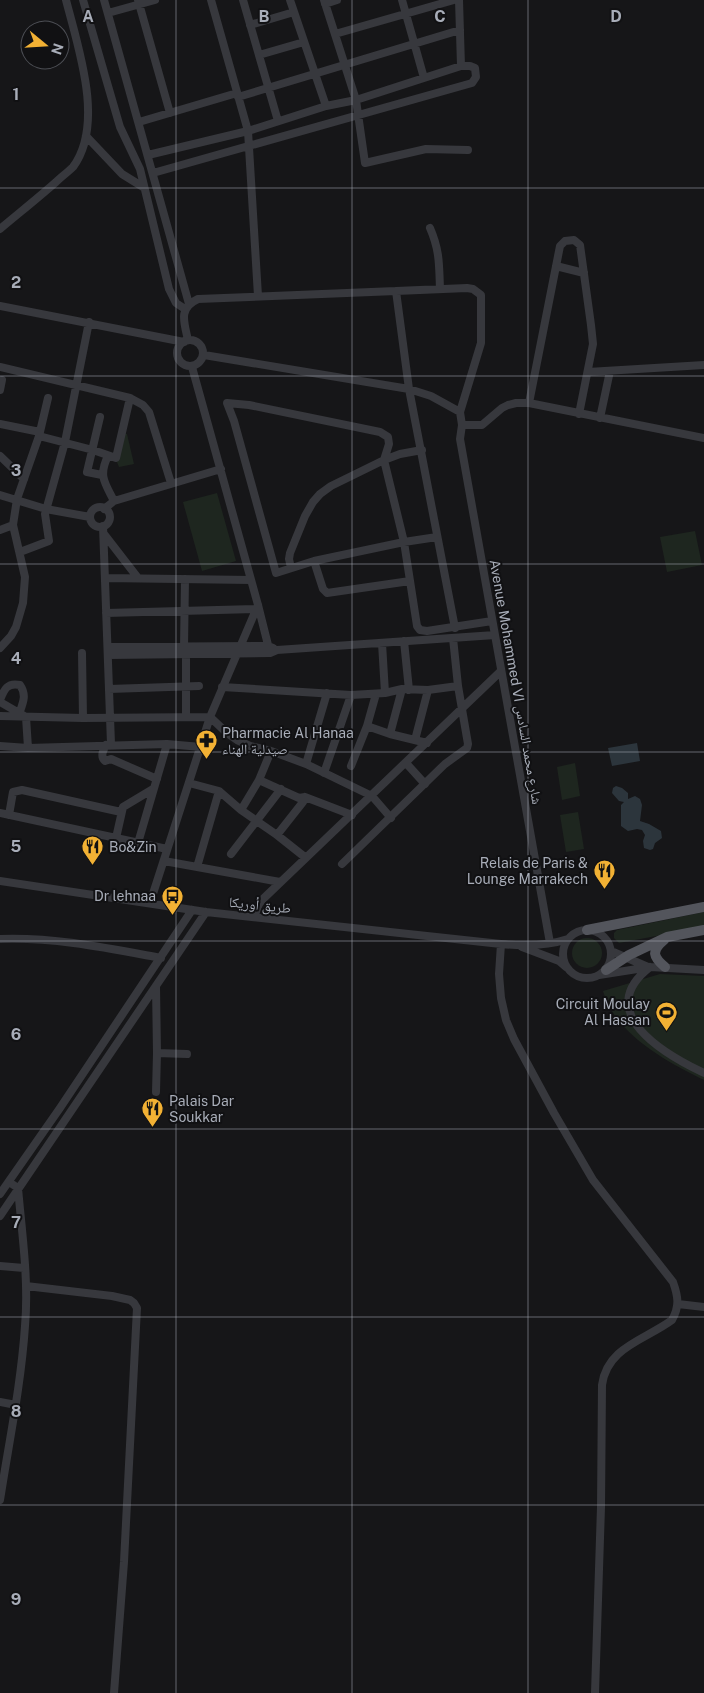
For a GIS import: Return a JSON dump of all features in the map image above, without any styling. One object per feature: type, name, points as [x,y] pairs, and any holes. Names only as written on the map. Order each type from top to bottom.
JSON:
[{"type":"main road","points":[[587,930],[704,907]]},
{"type":"main road","points":[[602,972],[625,957],[667,937],[704,930]]},
{"type":"main road","points":[[665,967],[655,955],[658,946],[667,937]]},
{"type":"street","points":[[0,229],[72,167],[82,150],[89,120],[88,95],[66,0]]},
{"type":"street","points":[[83,0],[120,127],[140,173],[169,289],[176,303],[187,306],[204,298],[440,289],[474,289],[481,296],[480,343],[460,412],[431,396],[409,389],[204,354]]},
{"type":"street","points":[[0,306],[186,341],[194,341],[200,344],[204,354],[201,361],[192,366],[182,364],[178,358],[178,350],[186,341],[184,323],[187,306],[153,173],[104,0]]},
{"type":"street","points":[[108,13],[139,2],[155,0]]},
{"type":"street","points":[[211,0],[248,131],[258,296]]},
{"type":"street","points":[[243,0],[278,120]]},
{"type":"street","points":[[290,0],[326,106]]},
{"type":"street","points":[[337,0],[324,2],[356,100],[365,163],[426,150],[468,150]]},
{"type":"street","points":[[402,0],[424,78]]},
{"type":"street","points":[[335,34],[454,0]]},
{"type":"street","points":[[459,0],[461,66]]},
{"type":"street","points":[[139,2],[170,113]]},
{"type":"street","points":[[250,24],[294,12]]},
{"type":"street","points":[[139,122],[268,88],[460,30]]},
{"type":"street","points":[[259,55],[304,42]]},
{"type":"street","points":[[148,155],[248,131],[326,106],[356,100],[461,66],[475,68],[476,77],[472,83],[153,173]]},
{"type":"street","points":[[86,136],[122,174],[143,187]]},
{"type":"street","points":[[430,228],[438,252],[440,289]]},
{"type":"street","points":[[529,403],[560,246],[565,241],[574,240],[580,245],[593,344],[579,414]]},
{"type":"street","points":[[556,266],[584,273]]},
{"type":"street","points":[[396,291],[409,389],[455,628]]},
{"type":"street","points":[[20,552],[49,542],[45,518],[46,509],[77,386],[89,322]]},
{"type":"street","points":[[192,366],[251,580],[256,607],[272,650]]},
{"type":"street","points":[[588,372],[704,366]]},
{"type":"street","points":[[0,367],[130,398],[143,404],[149,412],[171,483]]},
{"type":"street","points":[[600,418],[610,371]]},
{"type":"street","points":[[0,390],[2,380]]},
{"type":"street","points":[[0,648],[16,627],[23,603],[25,584],[13,525],[17,499],[39,434],[48,398]]},
{"type":"street","points":[[0,424],[116,457],[130,398]]},
{"type":"street","points":[[437,537],[404,542],[314,561],[279,574],[276,572],[234,421],[227,403],[249,405],[385,434],[389,440],[384,460],[404,542],[418,628],[423,631],[455,628],[492,620]]},
{"type":"street","points":[[462,425],[482,425],[508,405],[529,403],[704,438]]},
{"type":"street","name":"Avenue Mohammed VI شارع محمد السادس","points":[[460,412],[462,425],[460,439],[550,943]]},
{"type":"street","points":[[100,418],[87,472],[102,475]]},
{"type":"street","points":[[291,568],[290,553],[313,502],[331,486],[384,460],[393,456],[422,450]]},
{"type":"street","points":[[0,456],[24,479]]},
{"type":"street","points":[[108,456],[102,475],[114,501]]},
{"type":"street","points":[[104,509],[114,501],[221,469]]},
{"type":"street","points":[[0,495],[46,509],[90,517]]},
{"type":"street","points":[[90,517],[95,509],[99,508],[104,509],[108,513],[109,518],[103,530],[110,718],[109,745],[102,754],[102,757],[105,761],[111,759],[157,779]]},
{"type":"street","points":[[90,517],[94,525],[103,530],[138,578]]},
{"type":"street","points":[[0,530],[13,525]]},
{"type":"street","points":[[314,561],[323,589],[327,593],[410,581]]},
{"type":"street","points":[[105,578],[251,580]]},
{"type":"street","points":[[185,579],[186,718]]},
{"type":"street","points":[[106,613],[256,607]]},
{"type":"street","points":[[150,903],[210,717],[256,607]]},
{"type":"street","points":[[108,651],[272,650],[495,635]]},
{"type":"street","points":[[342,864],[445,764],[467,748],[453,638]]},
{"type":"street","points":[[390,734],[406,690],[404,641]]},
{"type":"street","points":[[382,643],[385,693]]},
{"type":"street","points":[[82,653],[82,718]]},
{"type":"street","points":[[254,917],[261,902],[280,882],[502,670]]},
{"type":"street","points":[[22,716],[0,701],[8,686],[20,685],[23,690],[22,716],[28,748]]},
{"type":"street","points":[[109,689],[199,686]]},
{"type":"street","points":[[222,687],[351,695],[458,686]]},
{"type":"street","points":[[415,740],[428,690]]},
{"type":"street","points":[[306,764],[327,693]]},
{"type":"street","points":[[352,766],[367,726],[376,694]]},
{"type":"street","points":[[324,773],[351,695]]},
{"type":"street","points":[[0,716],[82,718],[210,717],[237,740],[306,764],[372,796],[391,818]]},
{"type":"street","points":[[367,726],[427,743]]},
{"type":"street","points":[[0,746],[28,748],[167,744],[201,747]]},
{"type":"street","points":[[138,843],[167,744]]},
{"type":"street","points":[[241,810],[259,780],[270,751]]},
{"type":"street","points":[[406,763],[425,784]]},
{"type":"street","points":[[259,780],[299,798],[305,797],[352,815]]},
{"type":"street","points":[[189,783],[219,791],[241,810],[306,858]]},
{"type":"street","points":[[116,838],[122,812],[126,804],[153,789]]},
{"type":"street","points":[[231,854],[281,789]]},
{"type":"street","points":[[10,815],[13,792],[22,790],[122,812]]},
{"type":"street","points":[[197,867],[219,791]]},
{"type":"street","points":[[277,835],[305,797]]},
{"type":"street","points":[[0,813],[167,849]]},
{"type":"street","points":[[164,861],[280,882]]},
{"type":"street","name":"طريق أوريكا","points":[[0,881],[206,912],[518,946],[558,943],[568,939]]},
{"type":"street","points":[[0,1194],[192,910]]},
{"type":"street","points":[[0,1216],[206,912]]},
{"type":"street","points":[[602,972],[610,960],[611,951],[609,943],[604,936],[596,931],[576,932],[568,939],[564,946],[563,954],[568,968],[582,978],[591,978],[602,972],[650,967],[704,970]]},
{"type":"street","points":[[0,939],[62,941],[161,958]]},
{"type":"street","points":[[501,944],[499,974],[501,998],[512,1035],[593,1180],[673,1282],[678,1296],[677,1312],[672,1320],[616,1356],[603,1374],[595,1693]]},
{"type":"street","name":"طريق أوريكا","points":[[518,946],[559,961],[568,968]]},
{"type":"street","points":[[611,951],[650,967]]},
{"type":"street","points":[[650,967],[637,978],[630,993],[628,1005],[632,1018],[640,1031],[654,1044],[704,1073]]},
{"type":"street","points":[[156,986],[158,1053],[156,1092]]},
{"type":"street","points":[[158,1053],[187,1054]]},
{"type":"street","points":[[18,1168],[27,1175]]},
{"type":"street","points":[[9,1182],[18,1188]]},
{"type":"street","points":[[0,1500],[4,1454],[16,1405],[25,1325],[26,1286],[18,1188]]},
{"type":"street","points":[[0,1266],[24,1268]]},
{"type":"street","points":[[26,1286],[118,1297],[130,1300],[136,1308],[124,1562],[114,1693]]},
{"type":"street","points":[[678,1304],[704,1307]]},
{"type":"street","points":[[0,1402],[16,1405]]},
{"type":"shaded area","points":[[121,433],[127,434],[134,464],[119,467],[117,462]]},
{"type":"shaded area","points":[[217,493],[236,561],[202,571],[183,502]]},
{"type":"shaded area","points":[[695,531],[702,565],[667,572],[660,537]]},
{"type":"shaded area","points":[[637,743],[640,761],[612,766],[608,748]]},
{"type":"shaded area","points":[[575,763],[580,796],[562,800],[557,767]]},
{"type":"shaded area","points":[[616,786],[628,793],[628,799],[635,796],[640,799],[642,805],[640,821],[661,831],[662,838],[655,843],[653,849],[644,848],[643,841],[645,835],[642,830],[628,831],[621,826],[621,805],[624,802],[619,801],[612,793],[613,788]]},
{"type":"shaded area","points":[[578,812],[584,849],[566,852],[560,815]]},
{"type":"shaded area","points":[[704,912],[704,927],[619,943],[614,938],[614,933],[617,930]]},
{"type":"shaded area","points":[[587,938],[598,942],[602,953],[598,964],[587,968],[576,964],[572,953],[576,942]]},
{"type":"shaded area","name":"Circuit Moulay Al Hassan","points":[[660,974],[704,976],[704,1080],[674,1065],[630,1033],[609,1006],[603,991]]},
{"type":"place","name":"Pharmacie Al Hanaa صيدلية الهناء","points":[[206,760]]},
{"type":"place","name":"Bo&Zin","points":[[93,866]]},
{"type":"place","name":"Relais de Paris & Lounge Marrakech","points":[[604,890]]},
{"type":"place","name":"Dr lehnaa","points":[[172,915]]},
{"type":"place","name":"Circuit Moulay Al Hassan","points":[[666,1031]]},
{"type":"place","name":"Palais Dar Soukkar","points":[[153,1128]]}]
